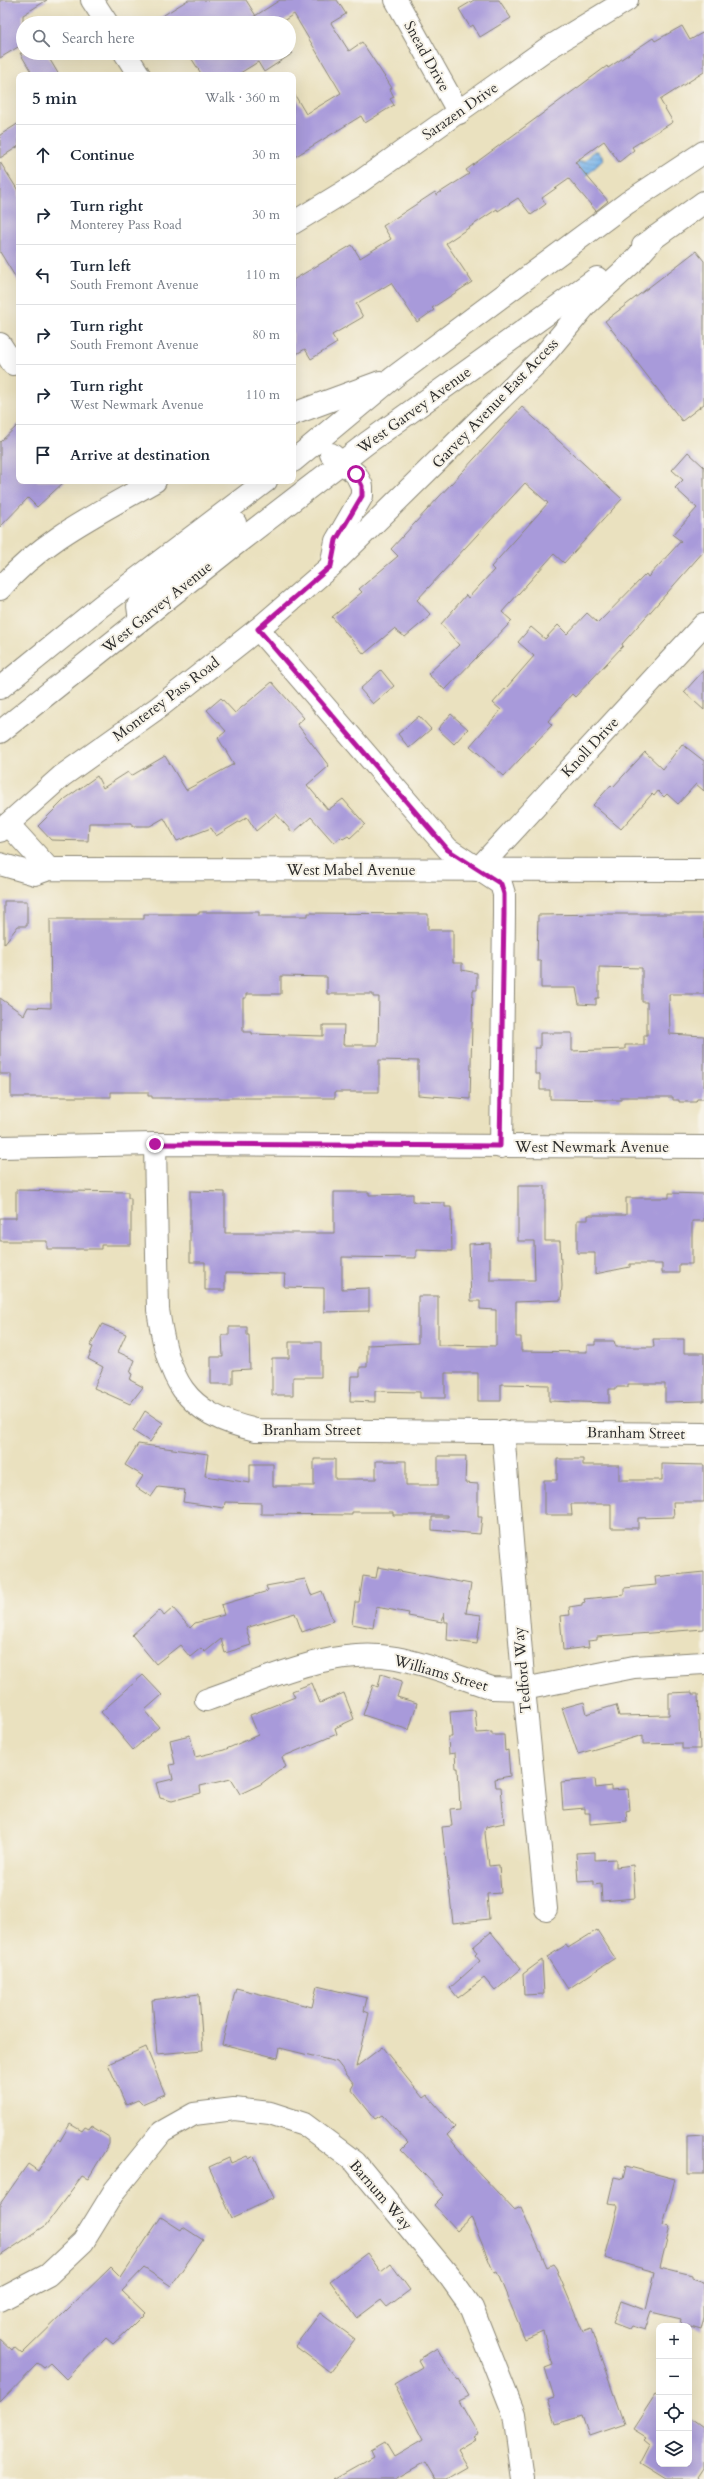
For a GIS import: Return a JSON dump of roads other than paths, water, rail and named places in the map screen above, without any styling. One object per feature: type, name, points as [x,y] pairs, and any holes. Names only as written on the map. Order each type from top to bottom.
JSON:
[{"type":"street","points":[[92,0],[102,16]]},
{"type":"street","name":"Snead Drive","points":[[396,0],[459,113]]},
{"type":"street","name":"Sarazen Drive","points":[[296,221],[357,184],[459,113],[545,50],[628,0]]},
{"type":"street","points":[[129,60],[137,72]]},
{"type":"street","points":[[296,459],[318,442],[394,377],[627,203],[704,152]]},
{"type":"street","name":"West Garvey Avenue","points":[[0,732],[140,620],[342,463],[704,202]]},
{"type":"street","name":"Garvey Avenue East Access","points":[[331,566],[540,360],[586,305],[632,263],[655,237]]},
{"type":"street","points":[[0,344],[11,366]]},
{"type":"street","points":[[296,413],[394,377]]},
{"type":"street","points":[[296,442],[318,442],[356,474],[362,486],[362,496],[336,540],[331,566]]},
{"type":"street","points":[[0,589],[9,578],[49,543],[150,484]]},
{"type":"street","points":[[0,688],[101,606],[260,484]]},
{"type":"street","points":[[140,620],[138,606],[144,596],[245,515],[260,497],[261,484]]},
{"type":"street","name":"Monterey Pass Road","points":[[4,827],[62,776],[159,707],[258,629],[331,566]]},
{"type":"street","name":"Knoll Drive","points":[[477,870],[704,624]]},
{"type":"street","points":[[258,629],[448,850],[501,884],[504,894],[500,1146]]},
{"type":"street","points":[[4,827],[49,869]]},
{"type":"street","name":"West Mabel Avenue","points":[[0,864],[35,874],[49,869],[704,870]]},
{"type":"street","name":"West Newmark Avenue","points":[[0,1147],[155,1144],[704,1147]]},
{"type":"street","name":"Branham Street","points":[[155,1144],[158,1310],[168,1360],[180,1388],[195,1403],[213,1416],[234,1425],[256,1430],[503,1431],[704,1434]]},
{"type":"street","name":"Tedford Way","points":[[503,1431],[524,1689],[546,1909]]},
{"type":"street","name":"Williams Street","points":[[206,1700],[314,1663],[356,1656],[396,1658],[492,1688],[524,1689],[634,1667],[704,1663]]},
{"type":"street","name":"Barnum Way","points":[[0,2300],[48,2275],[83,2242],[115,2190],[162,2132],[194,2114],[234,2109],[270,2113],[304,2124],[355,2162],[450,2277],[472,2308],[514,2414],[523,2479]]},
{"type":"water","points":[[594,151],[598,151],[604,159],[584,178],[571,168],[579,161],[585,161]]}]
